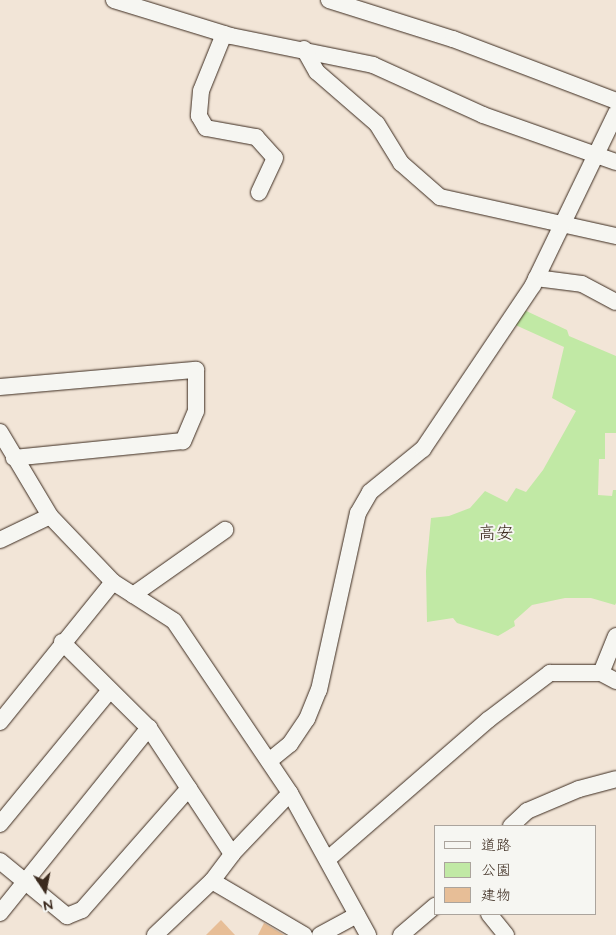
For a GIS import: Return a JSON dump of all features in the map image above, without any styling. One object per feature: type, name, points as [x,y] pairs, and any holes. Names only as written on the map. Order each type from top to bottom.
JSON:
[{"type":"street","points":[[114,0],[224,34],[304,49],[373,65],[483,116],[616,162]]},
{"type":"street","points":[[328,0],[453,39],[616,101]]},
{"type":"street","points":[[224,34],[201,91],[199,116],[206,128],[256,137],[275,158],[259,193]]},
{"type":"street","points":[[304,49],[317,72],[377,124],[401,163],[440,197],[616,236]]},
{"type":"street","points":[[269,761],[290,744],[307,719],[319,690],[358,514],[370,492],[423,449],[536,278],[616,113]]},
{"type":"street","points":[[536,278],[582,284],[616,302]]},
{"type":"street","points":[[0,387],[196,370],[196,411],[183,441],[14,458]]},
{"type":"street","points":[[0,432],[50,516],[113,582],[174,621],[290,794],[328,859],[368,935]]},
{"type":"street","points":[[0,540],[50,516]]},
{"type":"street","points":[[133,595],[225,530]]},
{"type":"street","points":[[0,720],[113,582]]},
{"type":"street","points":[[601,673],[616,636]]},
{"type":"street","points":[[62,642],[149,728],[232,854]]},
{"type":"street","points":[[328,859],[488,720],[550,673],[601,673],[616,681]]},
{"type":"street","points":[[0,824],[110,690]]},
{"type":"street","points":[[0,913],[149,728]]},
{"type":"street","points":[[512,825],[526,812],[579,789],[616,779]]},
{"type":"street","points":[[0,861],[67,916],[82,910],[188,788]]},
{"type":"street","points":[[155,935],[212,880],[232,854],[290,794]]},
{"type":"street","points":[[212,880],[304,935]]},
{"type":"street","points":[[402,935],[434,907]]},
{"type":"street","points":[[320,935],[357,915]]},
{"type":"street","points":[[490,915],[506,935]]},
{"type":"green space","points":[[522,309],[567,330],[569,336],[616,356],[616,433],[605,433],[605,459],[599,459],[598,495],[612,496],[613,490],[616,490],[616,603],[615,605],[591,598],[565,598],[532,605],[514,621],[515,626],[498,636],[457,623],[453,618],[427,622],[426,571],[431,518],[449,516],[470,508],[485,491],[507,502],[516,488],[526,492],[543,470],[576,411],[552,398],[564,347],[511,323]]},
{"type":"building","points":[[221,920],[235,935],[206,935]]},
{"type":"building","points":[[264,923],[284,935],[258,935]]},
{"type":"district","name":"高安","points":[[496,534]]}]
